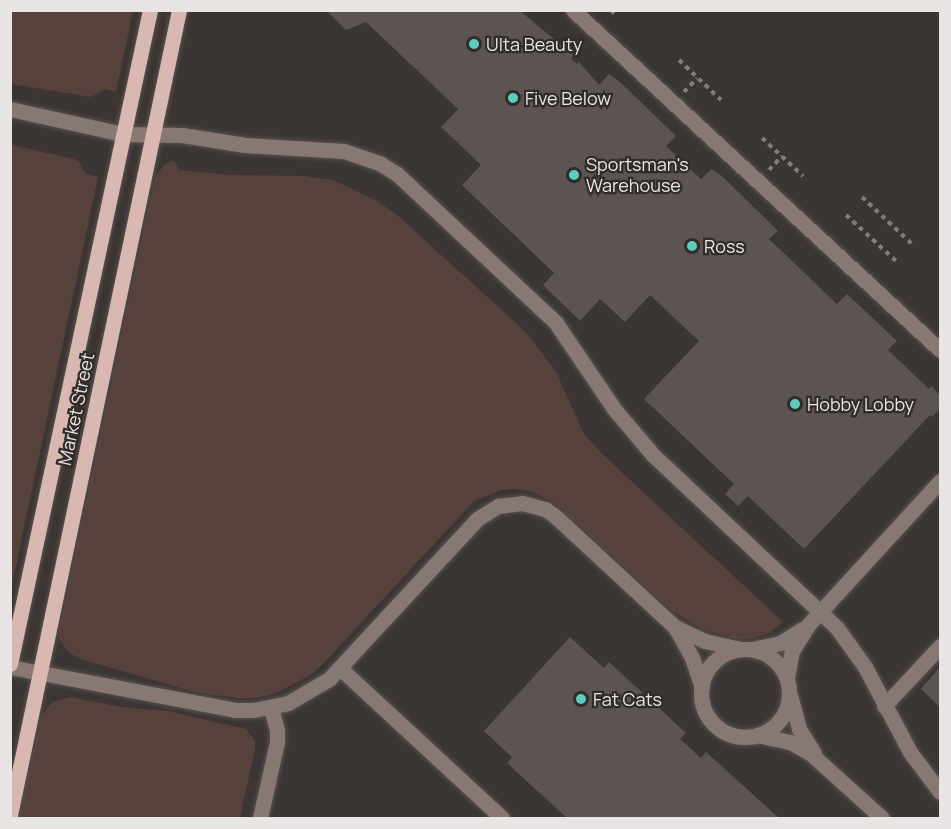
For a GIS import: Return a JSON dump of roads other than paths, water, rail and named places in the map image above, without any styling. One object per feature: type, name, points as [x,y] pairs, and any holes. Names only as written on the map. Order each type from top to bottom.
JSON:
[{"type":"main road","name":"Market Street","points":[[10,666],[150,10]]},
{"type":"main road","name":"Market Street","points":[[10,815],[179,10]]},
{"type":"street","points":[[573,10],[940,350]]},
{"type":"street","points":[[10,109],[123,134],[182,135],[244,145],[344,151],[381,164],[397,174],[556,323],[615,410],[653,455],[820,610],[852,647],[910,752],[940,792]]},
{"type":"street","points":[[757,735],[770,729],[780,719],[787,706],[792,651],[809,624],[940,481]]},
{"type":"street","points":[[10,666],[235,710],[271,708],[303,697],[340,668],[477,519],[498,506],[510,503],[534,505],[555,516],[675,627],[705,641],[746,649],[773,659],[788,685],[800,729],[820,760]]},
{"type":"street","points":[[702,687],[706,673],[714,661],[727,653],[780,642],[809,624]]},
{"type":"street","points":[[675,627],[692,658],[702,687],[704,708],[716,726],[735,736],[757,735],[790,742],[820,760],[882,819]]},
{"type":"street","points":[[884,706],[940,646]]},
{"type":"street","points":[[340,668],[502,819]]},
{"type":"street","points":[[260,819],[277,742],[277,730],[271,708]]},
{"type":"place","name":"Ulta Beauty","points":[[474,44]]},
{"type":"place","name":"Five Below","points":[[513,98]]},
{"type":"place","name":"Sportsman's Warehouse","points":[[574,175]]},
{"type":"place","name":"Ross","points":[[692,246]]},
{"type":"place","name":"Hobby Lobby","points":[[795,404]]},
{"type":"place","name":"Fat Cats","points":[[581,699]]}]
